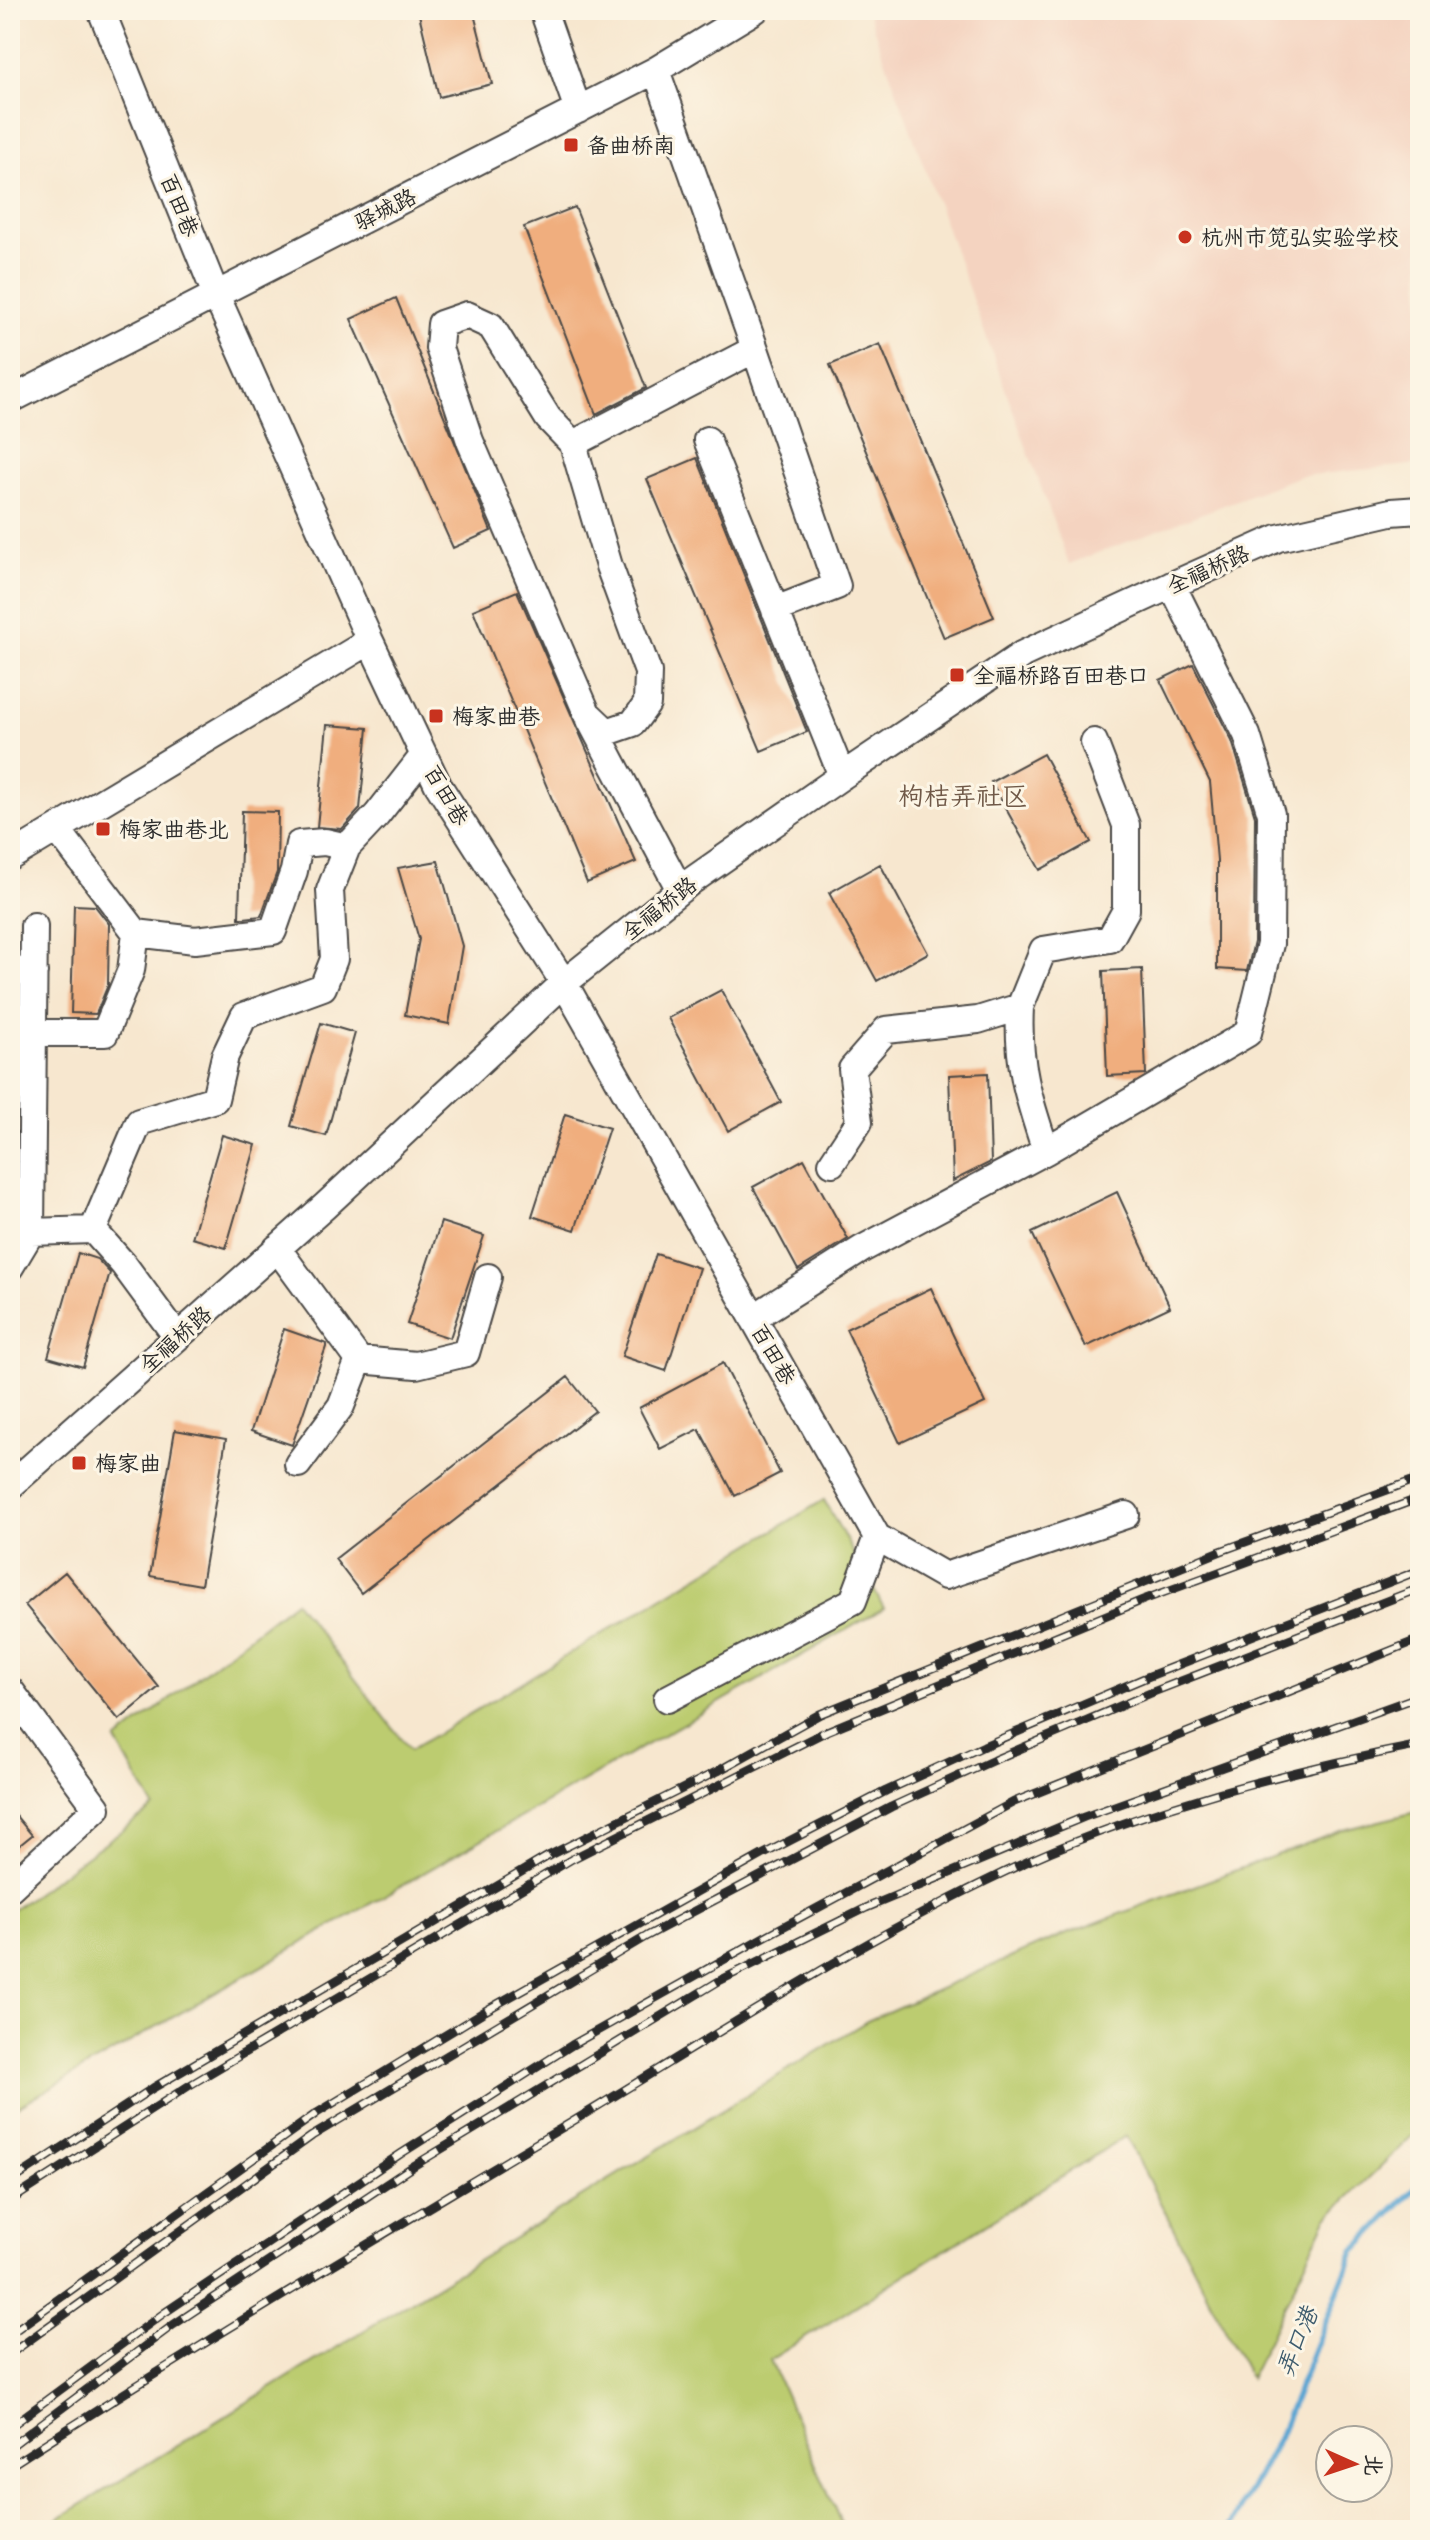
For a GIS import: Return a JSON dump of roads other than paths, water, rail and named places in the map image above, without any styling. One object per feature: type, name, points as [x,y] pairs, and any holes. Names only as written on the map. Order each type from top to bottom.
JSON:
[{"type":"street","name":"百田巷","points":[[101,10],[216,295],[370,641],[438,785],[564,983],[877,1537]]},
{"type":"street","points":[[543,10],[578,110]]},
{"type":"street","name":"驿城路","points":[[10,400],[656,70],[755,10]]},
{"type":"street","points":[[656,70],[837,586],[775,610]]},
{"type":"street","points":[[587,713],[607,732],[633,723],[647,704],[648,672],[609,566],[573,444],[548,418],[491,326],[467,315],[441,324],[439,348],[470,441],[587,713],[680,890]]},
{"type":"street","points":[[573,444],[755,349]]},
{"type":"street","points":[[707,440],[842,776]]},
{"type":"street","name":"全福桥路","points":[[10,1486],[277,1248],[564,983],[680,890],[842,776],[1023,654],[1172,585],[1278,538],[1391,512],[1420,510]]},
{"type":"street","points":[[753,1318],[862,1249],[1046,1151],[1248,1033],[1270,944],[1271,814],[1247,735],[1172,585]]},
{"type":"street","points":[[10,857],[370,641]]},
{"type":"street","points":[[1046,1151],[1028,1098],[1018,1050],[1020,1007],[1043,950],[1110,939],[1126,910],[1126,825],[1094,742]]},
{"type":"street","points":[[93,1230],[139,1122],[215,1099],[225,1056],[244,1016],[323,987],[334,959],[330,890],[347,847],[377,815],[424,755]]},
{"type":"street","points":[[33,1033],[105,1033],[131,970],[136,933],[57,829]]},
{"type":"street","points":[[136,933],[195,940],[273,931],[294,871],[299,844],[325,842],[347,847]]},
{"type":"street","points":[[10,1267],[31,1232],[33,1033],[22,971],[34,926]]},
{"type":"street","points":[[832,1163],[859,1122],[852,1069],[886,1030],[978,1020],[1020,1007]]},
{"type":"street","points":[[31,1232],[93,1230]]},
{"type":"street","points":[[93,1230],[124,1265],[177,1337]]},
{"type":"street","points":[[277,1248],[359,1360],[416,1365],[466,1353],[488,1277]]},
{"type":"street","points":[[298,1464],[341,1406],[359,1360]]},
{"type":"street","points":[[667,1699],[853,1601],[877,1537],[945,1576],[1126,1515]]},
{"type":"street","points":[[10,1690],[97,1808],[10,1888]]},
{"type":"waterway","name":"弄口港","points":[[1229,2530],[1279,2437],[1354,2251],[1420,2183]]},
{"type":"railway","points":[[10,2182],[153,2088],[550,1855],[718,1771],[820,1714],[1221,1551],[1420,1478]]},
{"type":"railway","points":[[10,2201],[190,2085],[572,1859],[827,1731],[1143,1600],[1420,1498]]},
{"type":"railway","points":[[10,2334],[317,2113],[485,2011],[762,1855],[886,1791],[984,1746],[1147,1677],[1420,1570]]},
{"type":"railway","points":[[10,2354],[312,2136],[647,1936],[891,1807],[994,1760],[1153,1692],[1420,1588]]},
{"type":"railway","points":[[10,2427],[164,2313],[402,2153],[572,2045],[764,1937],[1014,1802],[1420,1639]]},
{"type":"railway","points":[[10,2447],[173,2325],[415,2165],[719,1981],[866,1908],[1084,1817],[1420,1696]]},
{"type":"railway","points":[[10,2466],[359,2249],[775,1998],[932,1908],[1038,1857],[1144,1816],[1254,1783],[1420,1745]]},
{"type":"place","name":"备曲桥南","points":[[571,145]]},
{"type":"place","name":"杭州市笕弘实验学校","points":[[1185,237]]},
{"type":"place","name":"全福桥路百田巷口","points":[[957,675]]},
{"type":"place","name":"梅家曲巷","points":[[436,716]]},
{"type":"place","name":"梅家曲巷北","points":[[103,829]]},
{"type":"place","name":"梅家曲","points":[[79,1463]]},
{"type":"district","name":"枸桔弄社区","points":[[963,796]]}]
